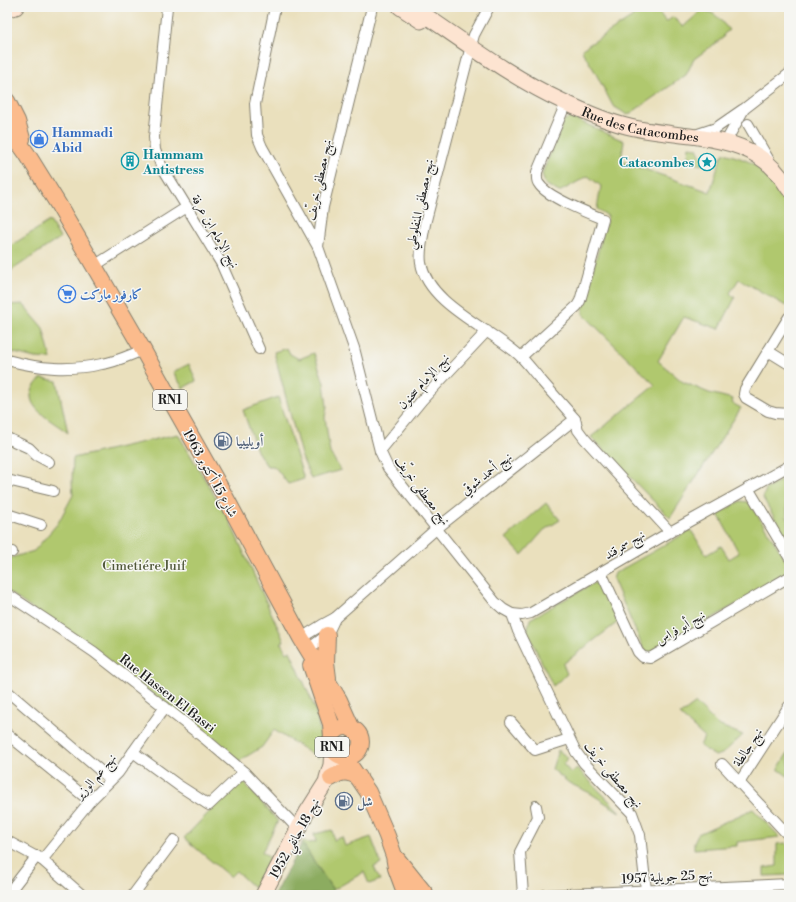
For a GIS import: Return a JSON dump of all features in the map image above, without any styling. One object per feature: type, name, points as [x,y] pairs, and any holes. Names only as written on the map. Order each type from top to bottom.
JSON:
[{"type":"main road","points":[[7,9],[16,7]]},
{"type":"main road","name":"Rue des Catacombes","points":[[400,7],[542,92],[566,103],[626,126],[733,144],[758,156],[776,172],[789,189]]},
{"type":"main road","name":"Rue des Catacombes","points":[[413,7],[470,49]]},
{"type":"main road","name":"شارع 15 أكتوبر 1963","points":[[7,101],[17,121],[27,154]]},
{"type":"main road","name":"شارع 15 أكتوبر 1963","points":[[7,126],[27,154],[58,204],[143,350],[222,491],[304,644],[328,682],[352,729]]},
{"type":"main road","points":[[327,635],[326,662],[328,682]]},
{"type":"main road","name":"شارع 15 أكتوبر 1963","points":[[304,644],[331,724],[336,747],[359,777],[368,792]]},
{"type":"main road","name":"RN1","points":[[360,746],[356,754],[352,756],[336,747],[334,733],[340,728],[344,727],[352,729],[359,734],[363,771],[368,792],[387,836],[394,856],[396,868],[406,895]]},
{"type":"main road","name":"نهج 18 جانفي 1952","points":[[263,895],[298,830],[328,780],[336,747]]},
{"type":"main road","points":[[328,780],[339,773],[345,772],[359,777]]},
{"type":"main road","name":"RN1","points":[[394,856],[425,895]]},
{"type":"main road","name":"RN1","points":[[419,895],[425,895]]},
{"type":"street","name":"نهج الإمام ابن عرفة","points":[[167,7],[154,137],[155,150],[161,165],[224,270],[259,349]]},
{"type":"street","points":[[275,7],[255,104],[257,135],[262,147],[318,247]]},
{"type":"street","name":"نهج مصطفى خريّف","points":[[372,7],[323,208],[318,247],[354,348],[380,452],[388,468],[495,602],[512,614],[569,739],[584,764],[632,813],[640,835],[646,890]]},
{"type":"street","name":"نهج مصطفى المنفلوطي","points":[[489,7],[474,35],[470,49],[425,224],[420,249],[421,264],[426,278],[436,293],[453,309],[487,331],[521,357],[575,419]]},
{"type":"street","points":[[690,136],[716,128],[746,108],[789,74]]},
{"type":"street","points":[[521,357],[577,306],[580,301],[603,220],[568,204],[543,189],[538,182],[537,172],[566,103]]},
{"type":"street","points":[[746,108],[748,133],[743,141],[733,144],[730,136],[746,108]]},
{"type":"street","points":[[748,124],[776,172]]},
{"type":"street","points":[[94,266],[187,207]]},
{"type":"street","points":[[789,317],[744,389],[746,398],[768,411],[789,414]]},
{"type":"street","name":"نهج الإمام سحنون","points":[[380,452],[422,400],[487,331]]},
{"type":"street","points":[[7,360],[38,367],[64,369],[104,364],[143,350]]},
{"type":"street","points":[[768,351],[789,364]]},
{"type":"street","points":[[575,419],[578,430],[584,438],[670,532]]},
{"type":"street","name":"نهج أحمد شوقي","points":[[304,644],[327,635],[335,618],[436,529],[575,419]]},
{"type":"street","points":[[7,438],[29,448],[36,455],[48,462]]},
{"type":"street","name":"نهج سمرقند","points":[[512,614],[522,615],[531,613],[670,532],[789,466]]},
{"type":"street","points":[[7,480],[53,491]]},
{"type":"street","points":[[748,488],[789,557]]},
{"type":"street","points":[[7,514],[41,525]]},
{"type":"street","name":"نهج أبو فراس","points":[[602,572],[638,652],[643,657],[650,658],[789,577]]},
{"type":"street","name":"Rue Hassen El Basri","points":[[8,596],[69,635],[120,671],[204,738],[244,772],[298,830]]},
{"type":"street","points":[[304,644],[322,625],[335,618]]},
{"type":"street","points":[[7,691],[110,779]]},
{"type":"street","name":"نهج جالطة","points":[[789,706],[740,782],[789,836]]},
{"type":"street","name":"نهج عم الوزير","points":[[7,895],[110,779],[118,773],[165,707]]},
{"type":"street","points":[[511,722],[535,750],[569,739]]},
{"type":"street","points":[[7,734],[90,801]]},
{"type":"street","points":[[132,752],[209,805],[244,772]]},
{"type":"street","points":[[722,764],[740,782]]},
{"type":"street","points":[[523,895],[520,852],[538,817],[536,806]]},
{"type":"street","points":[[132,895],[174,840]]},
{"type":"street","points":[[7,841],[39,858],[82,895]]},
{"type":"street","name":"نهج 25 جويلية 1957","points":[[545,895],[789,884]]},
{"type":"green space","points":[[631,7],[662,7],[658,11],[666,22],[673,17],[683,27],[702,10],[707,11],[717,17],[729,30],[723,35],[724,37],[694,59],[686,75],[628,115],[613,106],[582,49],[633,17]]},
{"type":"green space","points":[[575,117],[577,120],[624,141],[621,161],[710,192],[721,157],[724,153],[752,163],[768,176],[789,208],[789,301],[786,306],[739,279],[730,293],[735,298],[719,329],[684,317],[658,361],[683,382],[709,393],[733,399],[732,403],[741,408],[670,518],[591,437],[655,385],[583,314],[583,305],[608,216],[597,209],[601,186],[588,176],[559,192],[545,184],[542,174],[564,120]]},
{"type":"green space","points":[[689,147],[697,148],[702,159],[702,165],[687,162]]},
{"type":"green space","points":[[50,221],[60,238],[12,270],[8,274],[7,279],[7,248]]},
{"type":"green space","points":[[23,304],[43,328],[51,359],[35,358],[7,351],[7,305]]},
{"type":"green space","points":[[287,348],[290,354],[299,359],[314,353],[324,383],[327,406],[325,417],[330,453],[341,470],[311,479],[301,455],[274,352]]},
{"type":"green space","points":[[189,364],[196,381],[183,388],[173,372]]},
{"type":"green space","points":[[42,378],[57,381],[68,433],[37,410],[33,403],[31,395],[34,387]]},
{"type":"green space","points":[[278,397],[304,479],[288,484],[275,467],[267,466],[257,451],[243,410]]},
{"type":"green space","name":"Cimetiére Juif","points":[[178,434],[229,520],[284,641],[281,643],[287,653],[290,651],[315,708],[323,746],[318,758],[274,730],[262,747],[239,761],[205,732],[7,591],[7,559],[34,551],[58,523],[73,495],[73,458]]},
{"type":"green space","points":[[787,477],[787,518],[789,519],[789,543],[763,498],[766,489]]},
{"type":"green space","points":[[740,501],[748,502],[751,505],[789,565],[789,573],[653,653],[644,650],[613,579],[615,573],[691,530],[706,555],[721,546],[729,559],[739,553],[718,514]]},
{"type":"green space","points":[[546,503],[560,520],[544,530],[522,555],[506,538]]},
{"type":"green space","points":[[594,583],[601,584],[618,622],[563,664],[567,674],[553,686],[527,631],[530,619]]},
{"type":"green space","points":[[696,703],[718,725],[743,735],[722,754],[715,756],[700,746],[704,737],[680,715]]},
{"type":"green space","points":[[558,750],[568,758],[563,764],[571,773],[577,768],[621,813],[590,793],[569,783],[552,769]]},
{"type":"green space","points":[[789,751],[789,777],[778,769]]},
{"type":"green space","points":[[241,779],[278,821],[262,852],[270,858],[254,888],[236,871],[230,877],[184,838]]},
{"type":"green space","points":[[753,809],[780,837],[737,842],[737,846],[694,849],[694,842],[698,834]]},
{"type":"green space","points":[[332,830],[334,840],[342,837],[345,846],[371,837],[381,863],[374,867],[380,880],[369,884],[364,872],[333,890],[302,843],[303,841],[309,843],[316,842],[314,834]]},
{"type":"green space","points":[[302,843],[333,890],[335,895],[274,895]]},
{"type":"green space","points":[[786,843],[789,847],[789,875],[764,876],[764,868],[777,866],[777,844]]},
{"type":"place","name":"Hammadi Abid","points":[[39,139]]},
{"type":"place","name":"Hammam Antistress","points":[[130,161]]},
{"type":"place","name":"Catacombes","points":[[707,162]]},
{"type":"place","name":"كارفور ماركت","points":[[67,294]]},
{"type":"place","name":"أويليبيا","points":[[223,441]]},
{"type":"place","name":"شل","points":[[344,801]]}]
